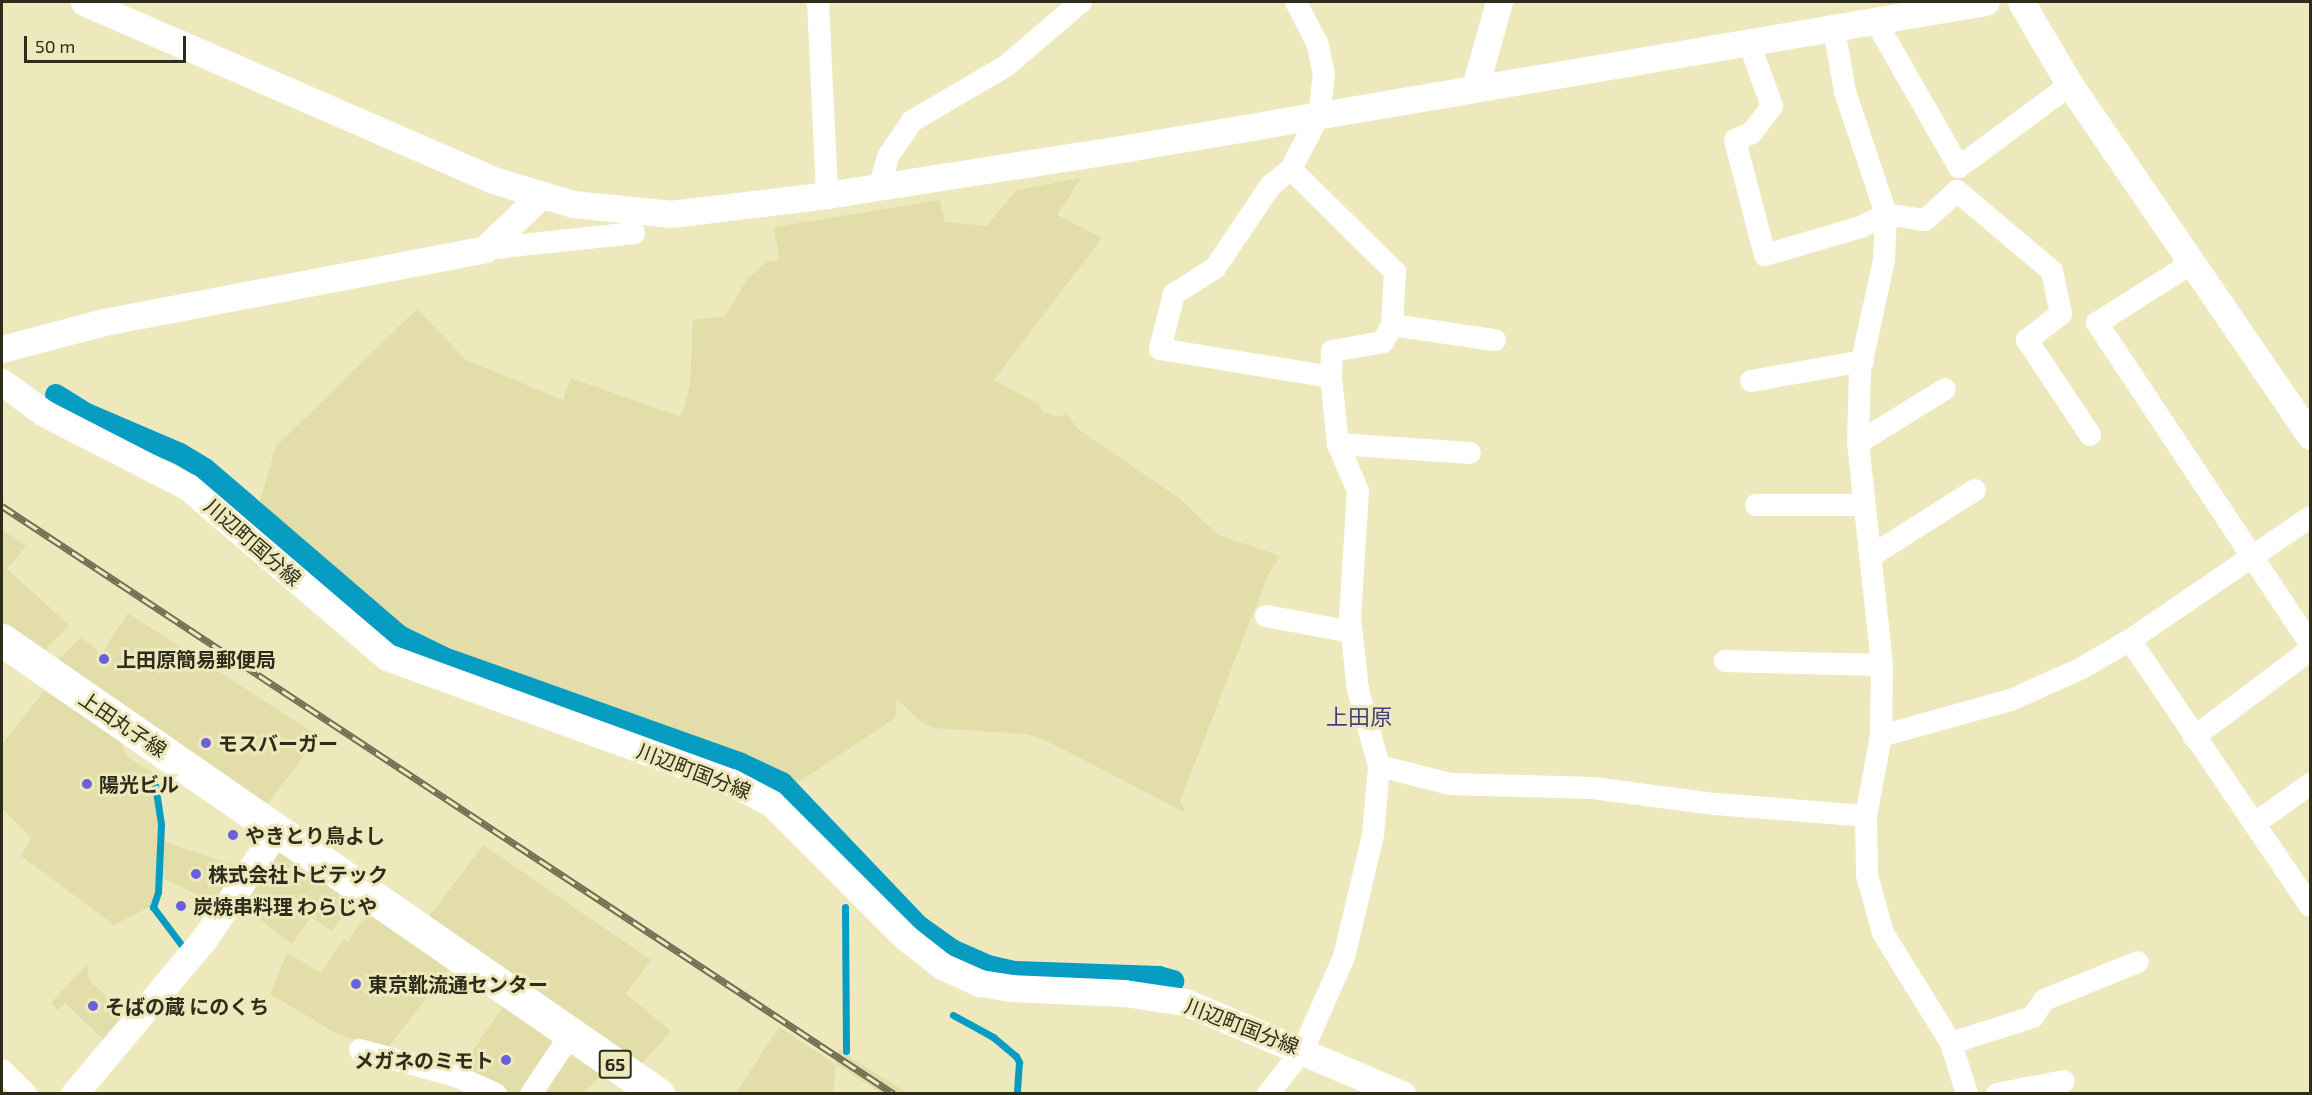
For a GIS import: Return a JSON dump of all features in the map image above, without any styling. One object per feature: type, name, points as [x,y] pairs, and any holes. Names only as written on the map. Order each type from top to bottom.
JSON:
[{"type":"main road","name":"上田丸子線","points":[[2,640],[658,1094]]},
{"type":"street","points":[[84,2],[445,161],[540,196],[607,209],[671,214],[879,187],[1319,116],[1475,87],[1749,44],[1986,2]]},
{"type":"street","points":[[818,2],[826,195]]},
{"type":"street","points":[[879,187],[889,155],[912,121],[1006,66],[1081,2]]},
{"type":"street","points":[[1296,2],[1318,45],[1323,75],[1319,116],[1291,169],[1271,185],[1215,268],[1174,294],[1160,349],[1331,377]]},
{"type":"street","points":[[1475,87],[1499,2]]},
{"type":"street","points":[[2021,2],[2070,86],[2310,436]]},
{"type":"street","points":[[1876,22],[1959,167],[2070,86]]},
{"type":"street","points":[[1834,28],[1845,92],[1886,214],[1884,260],[1863,361],[1858,443],[1882,665],[1881,736],[1866,816],[1867,875],[1883,933],[1951,1043],[1967,1094]]},
{"type":"street","points":[[1749,44],[1772,106],[1752,133],[1735,140],[1766,255],[1861,227],[1886,214],[1925,220],[1957,191],[2052,271],[2061,314],[2026,340],[2090,435]]},
{"type":"street","points":[[1268,1094],[1303,1050],[1344,957],[1373,835],[1379,766],[1358,690],[1352,632],[1358,491],[1338,444],[1331,377],[1332,351],[1383,342],[1392,325],[1395,272],[1291,169]]},
{"type":"street","points":[[485,249],[540,196]]},
{"type":"street","points":[[2,349],[104,322],[485,249],[634,233]]},
{"type":"street","points":[[2192,263],[2097,323],[2310,643]]},
{"type":"street","points":[[1392,325],[1495,340]]},
{"type":"street","points":[[1751,381],[1863,361]]},
{"type":"street","name":"川辺町国分線","points":[[2,382],[44,413],[188,487],[387,657],[731,782],[771,802],[905,937],[942,966],[980,983],[1011,988],[1124,993],[1185,1002],[1303,1050],[1402,1094]]},
{"type":"street","points":[[1858,443],[1945,389]]},
{"type":"street","points":[[1338,444],[1470,453]]},
{"type":"street","points":[[1871,556],[1975,490]]},
{"type":"street","points":[[1756,505],[1864,505]]},
{"type":"street","points":[[1881,736],[2011,700],[2130,640],[2310,517]]},
{"type":"street","points":[[1266,616],[1352,632]]},
{"type":"street","points":[[2130,640],[2310,906]]},
{"type":"street","points":[[2194,736],[2310,650]]},
{"type":"street","points":[[1725,661],[1882,665]]},
{"type":"street","points":[[1379,766],[1450,784],[1593,788],[1715,804],[1866,816]]},
{"type":"street","points":[[2254,824],[2310,784]]},
{"type":"street","points":[[74,1094],[205,938],[277,830]]},
{"type":"street","points":[[1951,1043],[2033,1017],[2044,1000],[2138,962]]},
{"type":"street","points":[[531,1094],[571,1034]]},
{"type":"street","points":[[360,1050],[456,1076],[496,1094]]},
{"type":"street","points":[[2,1070],[26,1094]]},
{"type":"street","points":[[1997,1094],[2064,1081]]},
{"type":"shaded area","points":[[1081,178],[1057,215],[1102,238],[994,380],[1040,405],[1042,412],[1058,417],[1067,414],[1078,429],[1179,498],[1218,535],[1280,556],[1268,575],[1180,801],[1186,813],[1045,740],[1026,734],[934,728],[921,722],[897,699],[895,718],[797,783],[782,771],[441,652],[402,632],[258,507],[276,446],[417,309],[466,360],[563,400],[571,378],[681,417],[690,385],[693,320],[725,316],[747,279],[766,262],[779,260],[774,227],[940,200],[945,222],[987,226],[1016,190]]},
{"type":"shaded area","points":[[2,530],[26,546],[7,569],[69,625],[40,655],[2,628]]},
{"type":"shaded area","points":[[128,613],[319,736],[264,808],[54,664],[81,637],[101,654]]},
{"type":"shaded area","points":[[44,691],[119,739],[128,757],[151,772],[159,823],[155,895],[151,906],[114,925],[21,856],[31,838],[2,808],[2,744]]},
{"type":"shaded area","name":"株式会社トビテック","points":[[163,841],[236,866],[215,903],[160,877]]},
{"type":"shaded area","points":[[483,845],[651,960],[626,994],[671,1031],[640,1066],[427,919]]},
{"type":"shaded area","points":[[270,852],[291,855],[354,899],[332,931],[311,917],[292,944],[239,903]]},
{"type":"shaded area","name":"東京靴流通センター","points":[[369,910],[450,967],[387,1049],[337,1034],[270,994],[287,953],[321,973],[343,939],[348,942]]},
{"type":"shaded area","name":"そばの蔵 にのくち","points":[[87,964],[89,980],[129,1018],[107,1043],[65,1003],[58,1010],[51,1003]]},
{"type":"shaded area","name":"メガネのミモト","points":[[504,1005],[552,1039],[555,1049],[523,1093],[511,1093],[458,1072]]},
{"type":"shaded area","points":[[779,1027],[835,1064],[839,1050],[907,1093],[881,1093],[836,1064],[833,1093],[736,1093]]},
{"type":"shaded area","points":[[571,1052],[603,1074],[583,1093],[538,1094]]},
{"type":"waterway","points":[[56,395],[87,414],[180,454],[205,469],[399,636],[444,658],[741,764],[782,783],[917,925],[952,950],[988,966],[1015,972],[1159,977],[1173,981]]},
{"type":"waterway","points":[[155,784],[161,824],[158,892],[153,907],[183,947]]},
{"type":"waterway","points":[[870,882],[874,876]]},
{"type":"waterway","points":[[845,907],[846,1051]]},
{"type":"waterway","points":[[953,1015],[993,1037],[1016,1056],[1019,1062],[1017,1094]]},
{"type":"railway","points":[[2,506],[894,1094]]},
{"type":"place","name":"上田原簡易郵便局","points":[[104,659]]},
{"type":"place","name":"モスバーガー","points":[[206,743]]},
{"type":"place","name":"陽光ビル","points":[[87,784]]},
{"type":"place","name":"やきとり鳥よし","points":[[233,835]]},
{"type":"place","name":"株式会社トビテック","points":[[196,874]]},
{"type":"place","name":"炭焼串料理 わらじや","points":[[181,906]]},
{"type":"place","name":"東京靴流通センター","points":[[356,984]]},
{"type":"place","name":"そばの蔵 にのくち","points":[[93,1006]]},
{"type":"place","name":"メガネのミモト","points":[[506,1060]]},
{"type":"district","name":"上田原","points":[[1359,717]]}]
